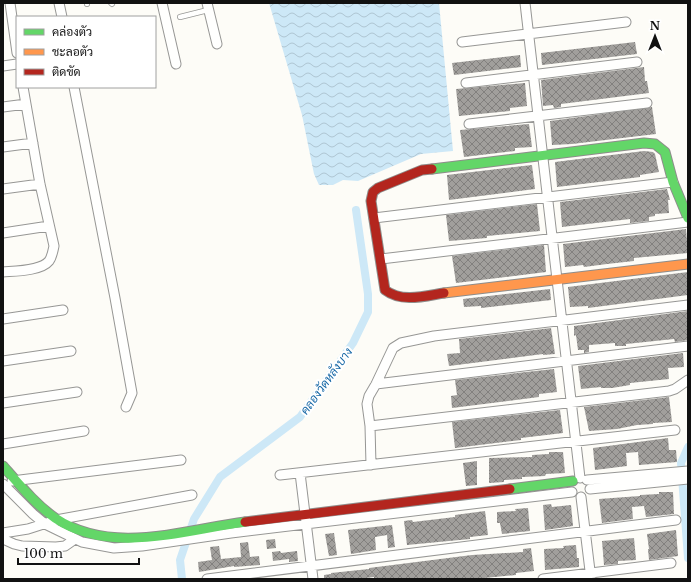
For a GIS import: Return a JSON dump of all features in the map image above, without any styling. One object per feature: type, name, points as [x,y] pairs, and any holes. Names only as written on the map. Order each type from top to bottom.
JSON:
[{"type":"street","points":[[10,3],[8,23],[16,50]]},
{"type":"street","points":[[59,3],[62,16]]},
{"type":"street","points":[[162,3],[176,64]]},
{"type":"street","points":[[526,3],[571,402],[576,442],[583,482],[587,494],[582,497],[576,496],[572,492],[571,486],[583,482]]},
{"type":"street","points":[[208,7],[217,44]]},
{"type":"street","points":[[462,42],[626,22]]},
{"type":"street","points":[[466,83],[636,62]]},
{"type":"street","points":[[3,66],[16,64]]},
{"type":"street","points":[[3,272],[41,267],[49,261],[54,246],[40,184],[23,88]]},
{"type":"street","points":[[74,88],[132,393],[126,407]]},
{"type":"street","points":[[470,124],[647,103]]},
{"type":"street","points":[[3,107],[26,104]]},
{"type":"street","points":[[3,147],[33,143]]},
{"type":"street","points":[[688,218],[673,182],[665,152],[659,146],[644,143],[422,170],[374,190],[371,194],[385,290],[391,295],[398,297],[406,298],[688,264]]},
{"type":"street","points":[[374,218],[673,182]]},
{"type":"street","points":[[3,189],[40,184]]},
{"type":"street","points":[[381,259],[688,222]]},
{"type":"street","points":[[3,233],[49,226]]},
{"type":"street","points":[[370,465],[370,426],[367,404],[368,396],[376,384],[393,348],[402,343],[434,336],[688,305]]},
{"type":"street","points":[[3,319],[63,310]]},
{"type":"street","points":[[376,384],[688,346]]},
{"type":"street","points":[[3,361],[70,351]]},
{"type":"street","points":[[370,426],[669,391],[675,389],[688,380]]},
{"type":"street","points":[[3,403],[77,392]]},
{"type":"street","points":[[280,475],[675,430]]},
{"type":"street","points":[[3,444],[84,432]]},
{"type":"street","points":[[181,460],[16,481],[4,487],[44,524],[75,539],[114,548],[142,546],[166,538],[230,528],[241,522],[583,482],[687,475]]},
{"type":"street","points":[[3,466],[40,507],[56,520],[95,535],[166,538]]},
{"type":"street","points":[[300,473],[313,579]]},
{"type":"street","points":[[230,528],[243,532],[572,492]]},
{"type":"street","points":[[3,533],[28,529],[56,520],[192,495]]},
{"type":"street","points":[[582,497],[590,576]]},
{"type":"street","points":[[439,498],[441,508]]},
{"type":"street","points":[[207,579],[676,520]]},
{"type":"street","points":[[241,522],[243,532]]},
{"type":"street","points":[[141,536],[142,546]]},
{"type":"street","points":[[3,539],[22,546],[56,547],[65,546],[75,539]]},
{"type":"street","points":[[544,579],[590,576],[671,563]]},
{"type":"lane","points":[[180,17],[208,7]]},
{"type":"water","points":[[269,3],[439,3],[453,151],[421,154],[358,181],[343,180],[333,185],[319,185],[314,174],[302,115]]},
{"type":"building","points":[[635,42],[637,54],[542,65],[541,53]]},
{"type":"building","points":[[520,55],[521,67],[454,75],[452,63]]},
{"type":"building","points":[[644,67],[645,81],[647,81],[649,93],[561,104],[561,107],[554,108],[553,105],[543,106],[541,80]]},
{"type":"building","points":[[525,83],[527,106],[510,108],[510,111],[459,116],[456,89]]},
{"type":"building","points":[[652,107],[656,134],[552,145],[550,121]]},
{"type":"building","points":[[529,124],[532,147],[515,148],[515,151],[464,157],[460,130]]},
{"type":"building","points":[[644,151],[653,152],[655,154],[659,172],[640,175],[640,177],[557,187],[555,162]]},
{"type":"building","points":[[532,165],[535,189],[449,200],[447,175]]},
{"type":"building","points":[[667,189],[670,200],[668,200],[669,213],[655,214],[655,216],[649,217],[649,221],[630,223],[630,219],[562,227],[560,202]]},
{"type":"building","points":[[537,204],[540,231],[449,241],[446,215]]},
{"type":"building","points":[[686,229],[688,253],[634,258],[634,261],[584,267],[583,265],[565,267],[563,244]]},
{"type":"building","points":[[544,245],[546,272],[456,283],[452,256]]},
{"type":"building","points":[[688,272],[688,295],[588,308],[588,306],[570,307],[568,287]]},
{"type":"building","points":[[550,289],[551,300],[481,308],[481,306],[464,307],[463,299]]},
{"type":"building","points":[[688,311],[688,340],[675,342],[674,339],[626,344],[626,346],[615,346],[615,343],[589,345],[589,352],[584,353],[584,350],[578,350],[576,335],[574,336],[574,326]]},
{"type":"building","points":[[551,328],[555,354],[543,354],[449,366],[447,354],[460,353],[459,339]]},
{"type":"building","points":[[683,353],[684,367],[668,368],[669,379],[630,383],[630,385],[612,388],[601,387],[581,389],[578,366]]},
{"type":"building","points":[[554,369],[557,392],[539,394],[539,397],[452,408],[451,396],[457,395],[455,380]]},
{"type":"building","points":[[669,397],[672,422],[589,431],[584,407]]},
{"type":"building","points":[[560,410],[563,433],[455,448],[452,422]]},
{"type":"building","points":[[668,438],[669,450],[676,450],[677,462],[639,465],[638,452],[626,453],[627,466],[595,470],[593,448]]},
{"type":"building","points":[[549,452],[563,452],[565,473],[522,477],[522,479],[489,483],[489,458],[532,457],[532,455],[549,454]]},
{"type":"building","points":[[477,461],[477,485],[466,486],[463,463]]},
{"type":"building","points":[[659,492],[673,492],[674,514],[646,517],[644,506],[632,507],[633,519],[602,523],[599,499],[659,494]]},
{"type":"building","points":[[551,504],[552,507],[571,505],[573,526],[545,530],[543,505]]},
{"type":"building","points":[[528,508],[530,531],[502,534],[500,523],[497,523],[497,512],[516,511],[515,509]]},
{"type":"building","points":[[485,511],[488,535],[470,537],[470,539],[407,545],[404,521],[412,520],[413,522],[455,517],[455,515]]},
{"type":"building","points":[[392,525],[395,547],[388,548],[387,535],[375,537],[376,550],[351,554],[348,530]]},
{"type":"building","points":[[676,530],[678,556],[649,560],[647,534]]},
{"type":"building","points":[[334,533],[337,555],[329,556],[325,534]]},
{"type":"building","points":[[634,538],[636,560],[618,561],[618,564],[604,565],[602,541]]},
{"type":"building","points":[[275,539],[276,548],[267,549],[266,540]]},
{"type":"building","points":[[248,542],[250,557],[259,556],[260,565],[234,566],[199,572],[198,562],[212,560],[210,547],[219,546],[221,559],[241,557],[240,543]]},
{"type":"building","points":[[576,545],[577,558],[579,558],[579,567],[545,570],[544,549],[564,548],[563,546]]},
{"type":"building","points":[[531,548],[534,571],[516,573],[516,575],[474,579],[374,579],[374,577],[358,579],[324,579],[324,575],[331,573],[472,555],[523,552],[523,549]]},
{"type":"building","points":[[280,551],[281,553],[297,551],[298,561],[289,562],[289,559],[273,561],[272,552]]},
{"type":"waterway","name":"คลองวัดหลังบาง","points":[[182,579],[180,560],[194,519],[220,477],[300,417],[353,343],[368,312],[368,294],[356,210]]},
{"type":"waterway","points":[[688,447],[681,463],[688,558]]},
{"type":"traffic: fast","points":[[432,169],[644,143],[655,144],[665,152],[673,182],[688,218]]},
{"type":"traffic: fast","points":[[3,466],[21,487],[55,518],[77,529],[100,536],[124,538],[148,537],[245,522]]},
{"type":"traffic: fast","points":[[510,489],[573,481]]},
{"type":"traffic: slow","points":[[444,293],[688,264]]},
{"type":"traffic: jam","points":[[432,169],[422,170],[378,188],[373,192],[371,201],[385,290],[399,296],[414,298],[444,293]]},
{"type":"traffic: jam","points":[[245,522],[510,489]]}]
